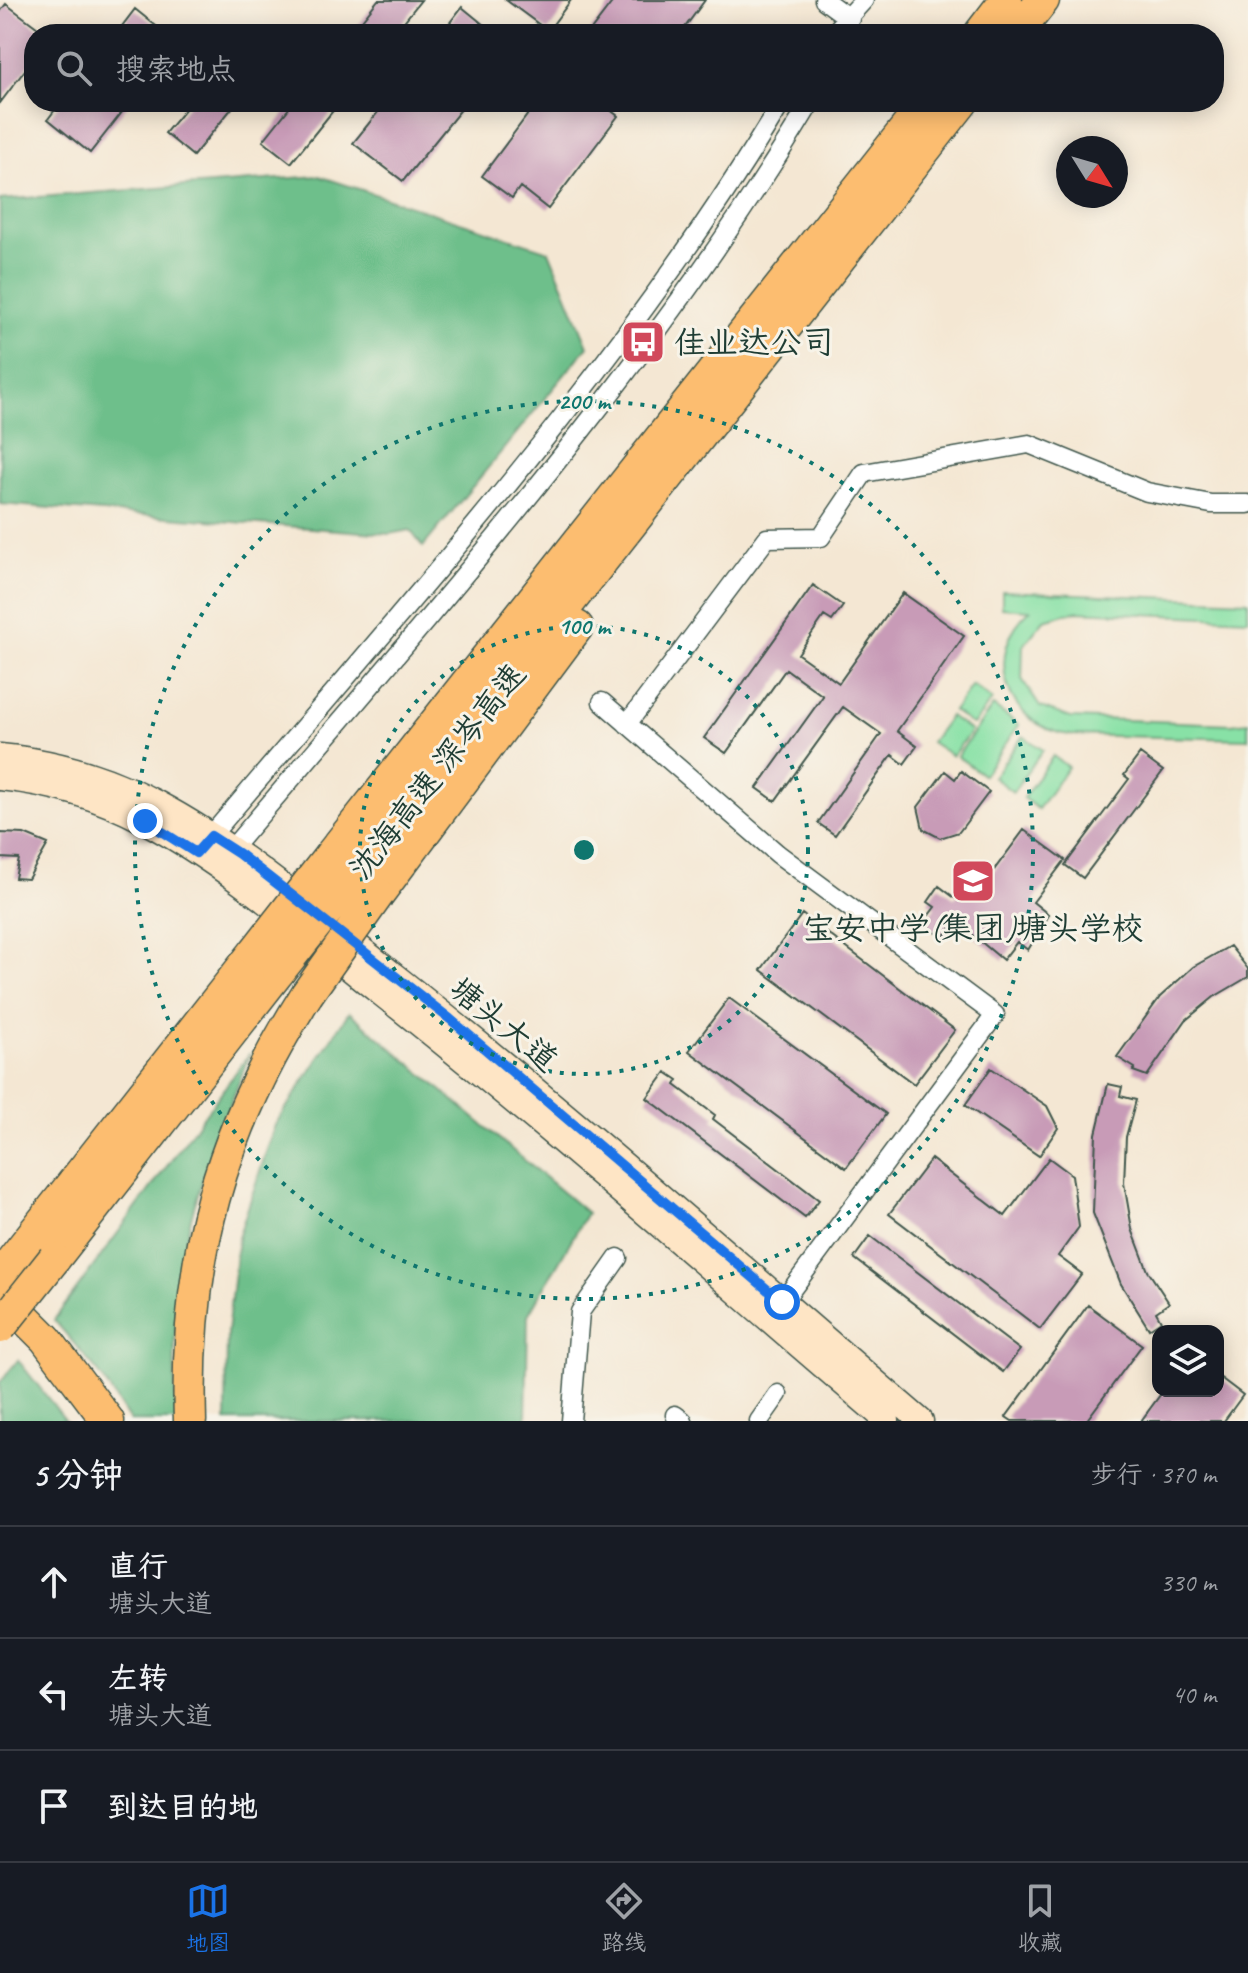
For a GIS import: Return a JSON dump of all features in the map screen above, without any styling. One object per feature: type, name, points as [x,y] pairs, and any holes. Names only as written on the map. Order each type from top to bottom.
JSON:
[{"type":"highway","points":[[988,24],[1006,0]]},
{"type":"highway","points":[[1024,24],[1043,0]]},
{"type":"highway","name":"沈海高速 深岑高速","points":[[0,1276],[159,1074],[354,875],[920,112]]},
{"type":"highway","points":[[190,1421],[188,1355],[192,1303],[214,1191],[256,1085],[307,994],[354,875],[622,564],[753,370],[954,112]]},
{"type":"highway","name":"沈海高速 深岑高速","points":[[0,1325],[24,1242],[267,962]]},
{"type":"highway","points":[[0,1293],[46,1339],[108,1421]]},
{"type":"highway","points":[[0,1325],[32,1356],[82,1421]]},
{"type":"main road","name":"塘头大道","points":[[0,756],[69,767],[114,782],[214,851],[436,1037],[776,1311],[921,1421]]},
{"type":"main road","name":"塘头大道","points":[[0,778],[63,789],[105,803],[214,851]]},
{"type":"main road","name":"塘头大道","points":[[776,1311],[887,1421]]},
{"type":"street","points":[[824,0],[844,24]]},
{"type":"street","points":[[849,24],[864,0]]},
{"type":"street","points":[[214,851],[569,408],[694,239],[776,112]]},
{"type":"street","points":[[214,851],[531,494],[626,375],[714,253],[805,112]]},
{"type":"street","points":[[627,724],[767,538],[821,537],[864,473],[1029,444],[1147,492],[1211,504],[1248,504]]},
{"type":"street","points":[[602,702],[778,854],[995,1015],[776,1311]]},
{"type":"street","points":[[571,1421],[580,1312],[618,1258]]},
{"type":"street","points":[[759,1421],[778,1394]]},
{"type":"green space","points":[[319,176],[549,251],[588,346],[423,547],[410,530],[389,534],[0,504],[0,200]]},
{"type":"green space","points":[[1002,591],[1248,601],[1248,619],[1076,611],[1044,620],[1023,646],[1022,679],[1040,707],[1071,718],[1248,722],[1248,739],[1070,735],[1048,729],[1030,718],[1016,703],[1008,686],[1004,666],[1007,647],[1015,627],[1030,610],[1002,608]]},
{"type":"green space","points":[[972,685],[992,700],[973,725],[953,711]]},
{"type":"green space","points":[[993,706],[1019,725],[983,775],[957,756]]},
{"type":"green space","points":[[950,716],[971,731],[952,756],[931,742]]},
{"type":"green space","points":[[1023,736],[1043,750],[1013,792],[993,777]]},
{"type":"green space","points":[[1053,756],[1068,767],[1038,809],[1023,798]]},
{"type":"green space","points":[[349,1012],[587,1213],[528,1315],[526,1421],[226,1421],[227,1333],[238,1238],[275,1125]]},
{"type":"green space","points":[[250,1053],[209,1162],[185,1246],[175,1329],[177,1421],[130,1421],[99,1373],[54,1320]]},
{"type":"green space","points":[[18,1360],[66,1421],[0,1421],[0,1382]]},
{"type":"building","points":[[378,0],[421,0],[402,24],[359,24]]},
{"type":"building","points":[[506,0],[571,0],[553,24],[539,24]]},
{"type":"building","points":[[614,0],[705,0],[687,24],[596,24]]},
{"type":"building","points":[[6,4],[33,24],[24,24],[24,71],[0,103],[0,12]]},
{"type":"building","points":[[462,7],[483,24],[449,24]]},
{"type":"building","points":[[135,9],[154,24],[124,24]]},
{"type":"building","points":[[53,112],[122,112],[90,153],[48,119]]},
{"type":"building","points":[[183,112],[229,112],[193,156],[165,133]]},
{"type":"building","points":[[286,112],[332,112],[291,163],[263,141]]},
{"type":"building","points":[[378,112],[459,112],[403,181],[353,143]]},
{"type":"building","points":[[530,112],[613,112],[618,116],[548,209],[520,187],[512,198],[482,176]]},
{"type":"building","points":[[813,585],[843,606],[832,621],[824,616],[798,654],[839,683],[903,593],[964,636],[897,731],[917,746],[904,764],[892,755],[835,835],[818,823],[881,734],[843,707],[775,801],[757,788],[823,696],[786,669],[726,753],[704,738]]},
{"type":"building","points":[[1140,754],[1163,771],[1083,878],[1065,865],[1129,779],[1124,775]]},
{"type":"building","points":[[945,771],[955,779],[961,771],[989,792],[959,832],[940,838],[923,829],[918,807]]},
{"type":"building","points":[[1024,830],[1065,860],[1033,902],[1049,915],[1028,950],[1017,942],[1003,960],[956,921],[943,938],[923,923],[935,907],[928,902],[939,886],[955,898],[968,882],[979,890]]},
{"type":"building","points":[[0,833],[24,834],[48,844],[28,879],[15,878],[19,859],[0,858]]},
{"type":"building","points":[[802,914],[955,1030],[914,1084],[761,970]]},
{"type":"building","points":[[1230,946],[1248,969],[1248,977],[1214,997],[1186,1020],[1147,1076],[1133,1071],[1135,1068],[1117,1057],[1160,997],[1193,967]]},
{"type":"building","points":[[729,998],[886,1114],[846,1168],[689,1051]]},
{"type":"building","points":[[991,1068],[1047,1106],[1058,1128],[1039,1156],[965,1105]]},
{"type":"building","points":[[666,1072],[678,1080],[675,1085],[715,1115],[713,1119],[819,1200],[805,1218],[647,1098]]},
{"type":"building","points":[[1108,1084],[1122,1087],[1120,1096],[1136,1100],[1126,1137],[1124,1183],[1132,1229],[1148,1271],[1169,1303],[1156,1312],[1161,1321],[1149,1329],[1121,1284],[1093,1213],[1096,1134]]},
{"type":"building","points":[[1049,1158],[1072,1175],[1079,1227],[1058,1256],[1082,1274],[1040,1329],[889,1214],[931,1159],[1005,1216]]},
{"type":"building","points":[[870,1236],[1020,1350],[1003,1372],[854,1258]]},
{"type":"building","points":[[1088,1305],[1142,1345],[1086,1421],[1012,1421],[1006,1417]]},
{"type":"building","points":[[1224,1381],[1243,1395],[1224,1421],[1141,1421],[1159,1397],[1224,1397]]},
{"type":"place","name":"佳业达公司","points":[[643,342]]},
{"type":"place","name":"宝安中学(集团)塘头学校","points":[[973,881]]},
{"type":"route","points":[[145,821],[196,853],[211,836],[279,884],[550,1102],[782,1302]]}]
